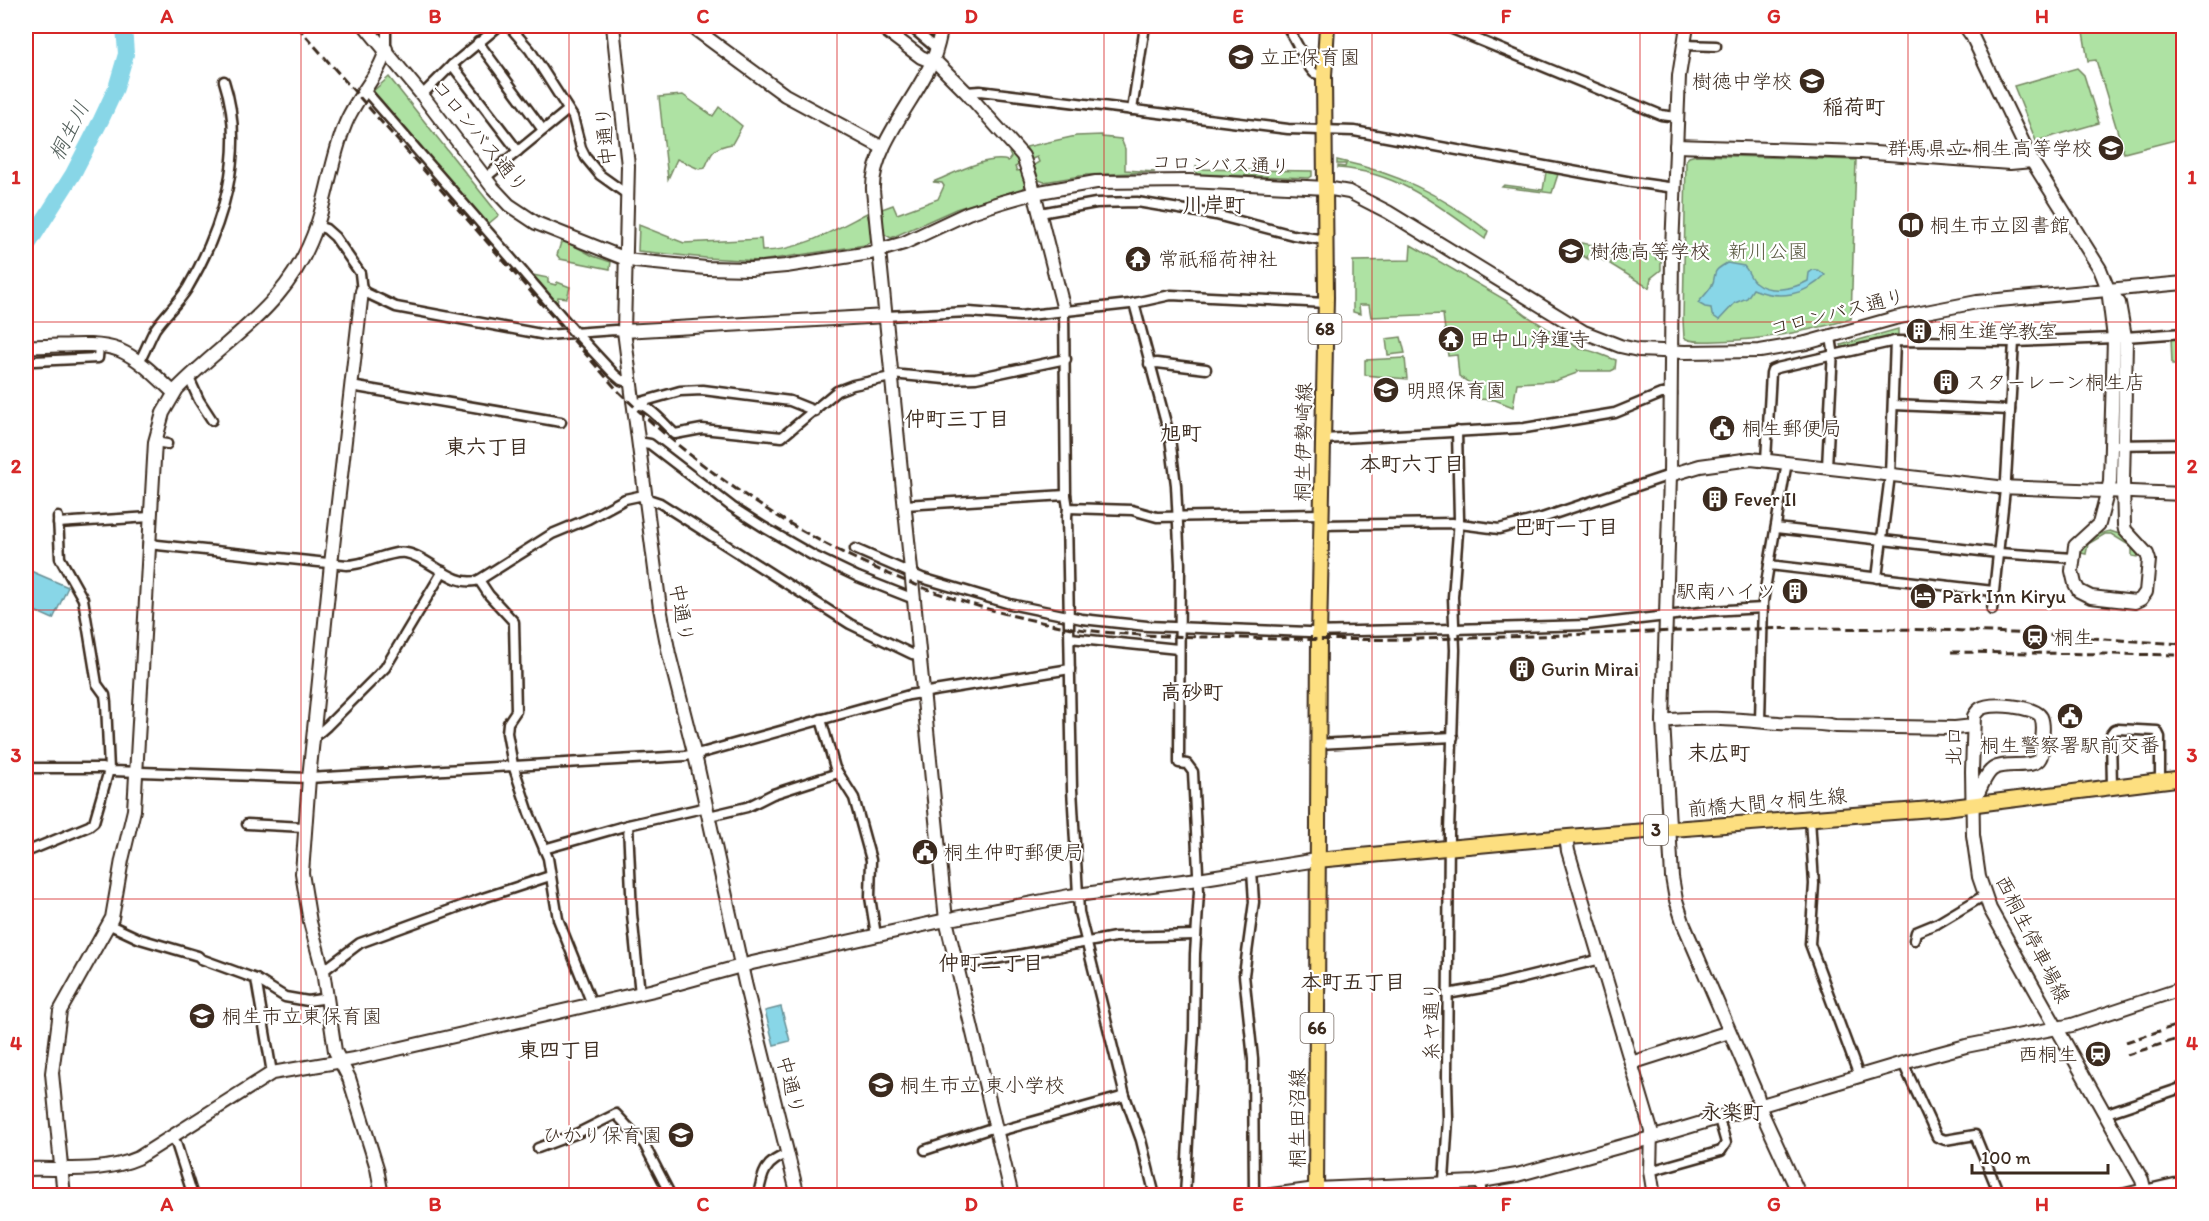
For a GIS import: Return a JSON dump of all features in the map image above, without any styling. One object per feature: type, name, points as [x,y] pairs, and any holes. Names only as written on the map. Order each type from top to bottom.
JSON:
[{"type":"main road","name":"桐生伊勢崎線","points":[[1317,860],[1326,303],[1324,75],[1327,26]]},
{"type":"main road","name":"前橋大間々桐生線","points":[[1317,860],[1566,837],[1973,805],[2184,778]]},
{"type":"main road","name":"桐生田沼線","points":[[1316,1192],[1317,860]]},
{"type":"street","name":"コロンバス通り","points":[[365,26],[386,49],[485,178],[509,205],[525,217],[626,259],[706,268],[751,269],[786,266],[913,239],[968,213],[1071,185],[1120,181],[1189,181],[1326,188],[1349,192],[1388,212],[1584,332],[1628,348],[1672,352],[1760,351],[1831,337],[1895,318],[1947,307],[1998,300],[2184,283]]},
{"type":"street","points":[[64,1196],[52,1073],[60,1011],[110,925],[135,806],[148,544],[163,413],[174,393],[274,302],[286,286],[317,226],[345,124],[364,89],[381,65],[386,49],[386,26]]},
{"type":"street","points":[[422,95],[452,64],[499,26]]},
{"type":"street","points":[[509,26],[530,50],[573,117],[586,158],[600,175],[628,195]]},
{"type":"street","name":"中通り","points":[[614,26],[628,166],[624,331],[664,632],[695,754],[742,967],[798,1196]]},
{"type":"street","points":[[691,26],[785,95],[883,148]]},
{"type":"street","points":[[880,26],[921,57],[935,55]]},
{"type":"street","points":[[910,26],[1020,151],[1028,168],[1035,193],[1064,310],[1072,789],[1077,895],[1086,942],[1125,1096],[1141,1140],[1155,1196]]},
{"type":"street","points":[[942,26],[935,55],[883,148],[873,177],[946,920],[1012,1196]]},
{"type":"street","points":[[1132,110],[1145,26]]},
{"type":"street","points":[[1287,26],[1310,68],[1314,73],[1324,75]]},
{"type":"street","points":[[1445,26],[1661,115],[1677,117]]},
{"type":"street","points":[[1687,26],[1680,68],[1672,249],[1672,394],[1663,721],[1673,885],[1677,906],[1800,1196]]},
{"type":"street","points":[[1975,26],[1964,26],[2032,161],[2100,269],[2108,289],[2119,338],[2117,445],[2125,530],[2147,554],[2149,560],[2147,588],[2143,597],[2130,603],[2086,596],[2075,584],[2073,558],[2077,543],[2099,524],[2117,445]]},
{"type":"street","points":[[478,42],[543,130]]},
{"type":"street","points":[[1683,45],[1716,46]]},
{"type":"street","points":[[452,64],[518,151]]},
{"type":"street","points":[[139,362],[156,328],[189,284],[207,248],[223,204],[231,173],[234,142],[224,81]]},
{"type":"street","points":[[364,89],[576,333],[614,374],[630,384]]},
{"type":"street","points":[[966,92],[980,91],[1279,128],[1362,133],[1675,188]]},
{"type":"street","points":[[485,178],[568,110]]},
{"type":"street","points":[[1676,146],[1861,152],[2010,163],[2032,161]]},
{"type":"street","points":[[1040,213],[1096,203],[1137,202],[1216,215],[1293,235],[1325,240]]},
{"type":"street","points":[[317,226],[331,232],[348,255],[360,273],[363,291],[331,564],[304,827],[303,885],[324,971],[335,1052],[349,1078],[377,1168],[382,1196]]},
{"type":"street","points":[[363,291],[396,307],[546,334],[969,312],[1013,316],[1134,303],[1161,295],[1326,303]]},
{"type":"street","points":[[1134,303],[1170,438],[1179,517],[1179,763],[1190,765],[1193,772],[1198,879],[1194,1030],[1185,1196]]},
{"type":"street","points":[[1766,460],[1772,370],[1895,341],[2014,342],[2184,333]]},
{"type":"street","points":[[1827,467],[1833,355],[1831,337]]},
{"type":"street","points":[[1877,578],[1890,475],[1895,341]]},
{"type":"street","points":[[1992,610],[2005,487],[2014,342]]},
{"type":"street","points":[[26,346],[99,346],[118,350],[139,362],[174,393]]},
{"type":"street","points":[[34,361],[98,358],[99,346]]},
{"type":"street","points":[[635,402],[675,434],[702,429],[778,438],[785,435],[837,391],[846,387],[891,376],[976,378],[997,375],[1038,363],[1066,359]]},
{"type":"street","points":[[1149,364],[1206,369]]},
{"type":"street","points":[[189,378],[212,420]]},
{"type":"street","points":[[351,386],[561,422]]},
{"type":"street","points":[[635,402],[680,391],[703,390],[790,401],[815,411]]},
{"type":"street","points":[[1324,440],[1553,424],[1614,413],[1661,394],[1672,394]]},
{"type":"street","points":[[1894,405],[2010,410]]},
{"type":"street","name":"糸ヤ通り","points":[[1444,1190],[1448,1119],[1447,994],[1453,737],[1453,597],[1458,524],[1457,430]]},
{"type":"street","points":[[638,442],[650,444],[732,507],[812,555],[858,578],[914,599]]},
{"type":"street","points":[[2117,445],[2184,444]]},
{"type":"street","points":[[1068,508],[1132,510],[1157,517],[1321,519],[1458,524],[1493,529],[1542,519],[1686,469],[1733,460],[1788,462],[2005,487],[2184,494]]},
{"type":"street","points":[[1760,721],[1763,608],[1788,462]]},
{"type":"street","points":[[905,504],[1066,495]]},
{"type":"street","points":[[148,544],[331,564],[362,564],[402,552],[464,581],[479,580],[552,534],[588,519],[625,499],[645,497],[660,503],[850,624],[912,654],[919,655]]},
{"type":"street","points":[[26,852],[94,822],[109,770],[105,695],[97,684],[83,599],[60,558],[58,520],[150,517]]},
{"type":"street","points":[[1776,528],[1998,553],[2073,558]]},
{"type":"street","points":[[855,549],[912,574],[1010,604],[1069,616],[1133,625],[1319,632],[1454,629],[1588,625],[1763,608]]},
{"type":"street","points":[[1769,565],[1994,591]]},
{"type":"street","points":[[314,733],[319,733],[327,726],[385,668],[443,571]]},
{"type":"street","points":[[479,580],[489,595],[514,622],[516,711],[508,723],[507,733],[513,765],[544,849],[558,919],[592,1004]]},
{"type":"street","points":[[1070,638],[1178,649]]},
{"type":"street","points":[[26,768],[102,768],[309,778],[695,754],[922,692],[1070,669]]},
{"type":"street","name":"北口","points":[[1983,707],[2032,709],[2039,714],[2043,729],[2039,760],[2032,764],[2004,765],[1994,769],[1987,776],[1973,805],[1974,716],[1983,707]]},
{"type":"street","points":[[1663,721],[1692,718],[1893,727],[1973,726]]},
{"type":"street","points":[[821,719],[830,755],[854,798],[871,860],[870,897],[876,936]]},
{"type":"street","points":[[2112,787],[2111,734],[2118,729],[2157,731],[2160,737],[2160,781]]},
{"type":"street","points":[[1318,744],[1453,737]]},
{"type":"street","points":[[544,849],[628,825],[708,811],[747,807],[773,794],[838,773]]},
{"type":"street","name":"西桐生停車場線","points":[[1973,805],[1976,867],[1985,895],[2058,1028],[2184,988]]},
{"type":"street","points":[[1810,818],[1814,884],[1810,944],[1859,1076]]},
{"type":"street","points":[[247,824],[304,827]]},
{"type":"street","points":[[628,825],[632,914],[640,993]]},
{"type":"street","points":[[1566,837],[1568,851],[1651,1130],[1649,1149],[1654,1196]]},
{"type":"street","points":[[26,1169],[113,1166],[126,1163],[138,1158],[272,1073],[340,1062],[946,920],[1077,895],[1317,860]]},
{"type":"street","points":[[1252,871],[1254,902],[1244,975],[1253,1059],[1254,1196]]},
{"type":"street","points":[[324,971],[360,943],[550,876]]},
{"type":"street","points":[[1914,940],[1916,932],[1985,895]]},
{"type":"street","points":[[110,925],[127,934],[191,953],[256,980],[285,997],[308,1001],[328,998]]},
{"type":"street","points":[[957,966],[1125,936],[1196,935]]},
{"type":"street","points":[[1447,994],[1487,987],[1601,959]]},
{"type":"street","points":[[256,980],[272,1073]]},
{"type":"street","points":[[1264,1196],[1316,1192],[1444,1190],[1517,1175],[1719,1119],[1903,1063],[1966,1046],[2058,1028],[2146,1193]]},
{"type":"street","points":[[1630,1063],[1729,1032]]},
{"type":"street","points":[[1903,1063],[1937,1137],[1945,1140],[1975,1135],[2000,1196]]},
{"type":"street","points":[[2104,1114],[2184,1087]]},
{"type":"street","points":[[926,1150],[1125,1096]]},
{"type":"street","points":[[538,1148],[578,1133],[616,1114],[644,1144],[671,1196]]},
{"type":"street","points":[[1650,1171],[1721,1151],[1726,1143],[1719,1119]]},
{"type":"street","points":[[172,1136],[193,1196]]},
{"type":"street","points":[[758,1196],[763,1175],[768,1166],[775,1158],[788,1154]]},
{"type":"street","points":[[1480,1181],[1482,1196]]},
{"type":"street","points":[[2120,1196],[2146,1193],[2184,1181]]},
{"type":"green space","points":[[2082,26],[2183,26],[2183,138],[2124,153],[2096,60],[2088,61]]},
{"type":"green space","points":[[2077,68],[2084,75],[2099,123],[2036,141],[2014,86]]},
{"type":"green space","points":[[389,77],[499,215],[487,225],[372,92]]},
{"type":"green space","points":[[683,95],[713,116],[719,107],[742,126],[732,144],[714,151],[705,168],[699,169],[677,159],[668,179],[659,97]]},
{"type":"green space","points":[[1102,135],[1102,137],[1121,139],[1125,149],[1125,170],[1155,172],[1086,175],[1044,182],[1039,180],[1034,165],[1039,162],[1037,157],[1032,159],[1026,147],[1076,136]]},
{"type":"green space","points":[[1011,151],[1020,164],[1015,167],[1017,171],[1022,170],[1026,183],[1023,188],[956,209],[891,238],[884,234],[871,237],[871,242],[865,245],[760,261],[638,251],[639,225],[684,243],[761,239],[762,251],[790,247],[816,238],[867,213],[869,221],[883,217],[882,209],[893,205],[897,214],[938,199],[944,186],[942,183],[933,182],[980,163],[1008,161]]},
{"type":"green space","name":"新川公園","points":[[1696,155],[1856,160],[1851,319],[1818,328],[1751,339],[1691,341],[1684,338],[1686,160]]},
{"type":"green space","points":[[1337,160],[1379,171],[1434,195],[1488,231],[1485,239],[1416,192],[1380,176],[1338,168],[1338,166],[1345,167],[1346,164],[1337,164]]},
{"type":"green space","points":[[1196,165],[1198,169],[1312,171],[1312,176],[1309,178],[1198,174]]},
{"type":"green space","points":[[1546,172],[1558,174],[1552,193],[1502,187],[1504,185],[1543,190]]},
{"type":"green space","points":[[562,239],[593,256],[611,262],[610,269],[560,259],[557,255]]},
{"type":"green space","points":[[1581,243],[1611,248],[1612,254],[1606,262],[1592,254],[1587,256],[1588,259],[1575,251]]},
{"type":"green space","points":[[1411,245],[1509,302],[1580,349],[1616,360],[1615,369],[1577,371],[1577,373],[1555,381],[1517,383],[1513,407],[1495,400],[1477,399],[1477,388],[1459,376],[1457,355],[1448,356],[1443,314],[1371,317],[1369,305],[1359,305],[1360,314],[1353,312],[1353,261],[1410,260]]},
{"type":"green space","points":[[1619,249],[1656,255],[1656,260],[1658,254],[1661,258],[1661,270],[1651,278],[1649,288],[1610,264]]},
{"type":"green space","points":[[533,275],[548,278],[548,283],[556,285],[557,282],[570,287],[567,298],[558,297],[557,305],[532,277]]},
{"type":"green space","points":[[1898,329],[1898,336],[1843,349],[1841,345]]},
{"type":"green space","points":[[2183,336],[2183,365],[2172,365],[2171,337]]},
{"type":"green space","points":[[1401,337],[1405,353],[1388,355],[1386,339]]},
{"type":"green space","points":[[1405,358],[1407,379],[1365,375],[1365,360]]},
{"type":"green space","points":[[2110,531],[2122,535],[2139,553],[2137,557],[2132,556],[2132,547],[2111,534],[2105,534],[2088,544],[2086,554],[2081,553],[2086,545],[2092,539]]},
{"type":"water","points":[[1727,263],[1744,266],[1755,282],[1774,289],[1788,288],[1808,281],[1809,273],[1813,270],[1825,275],[1809,288],[1791,294],[1772,294],[1753,289],[1747,298],[1735,303],[1719,320],[1712,315],[1711,308],[1698,303],[1711,287],[1716,271]]},
{"type":"water","points":[[26,569],[68,587],[53,619],[26,607]]},
{"type":"water","points":[[781,1007],[790,1041],[774,1045],[765,1011]]},
{"type":"waterway","name":"桐生川","points":[[26,248],[73,174],[116,88],[126,54],[124,26]]},
{"type":"railway","points":[[297,26],[619,392],[666,435],[716,474],[768,510],[822,542],[879,570],[938,593],[998,612],[1061,626],[1151,635],[1358,640],[1860,628],[2012,633],[2184,644]]},
{"type":"railway","points":[[1951,652],[2184,655]]},
{"type":"railway","points":[[2126,1042],[2184,1023]]},
{"type":"railway","points":[[2127,1055],[2184,1037]]},
{"type":"place","name":"立正保育園","points":[[1241,57]]},
{"type":"place","name":"樹徳中学校","points":[[1812,81]]},
{"type":"place","name":"群馬県立 桐生高等学校","points":[[2111,148]]},
{"type":"place","name":"桐生市立図書館","points":[[1911,225]]},
{"type":"place","name":"樹徳高等学校","points":[[1571,251]]},
{"type":"place","name":"常祇稲荷神社","points":[[1138,259]]},
{"type":"place","name":"桐生進学教室","points":[[1919,331]]},
{"type":"place","name":"田中山浄運寺","points":[[1451,339]]},
{"type":"place","name":"スターレーン桐生店","points":[[1946,382]]},
{"type":"place","name":"明照保育園","points":[[1386,390]]},
{"type":"place","name":"桐生郵便局","points":[[1722,428]]},
{"type":"place","name":"Fever II","points":[[1715,499]]},
{"type":"place","name":"駅南ハイツ","points":[[1795,591]]},
{"type":"place","name":"Park Inn Kiryu","points":[[1923,596]]},
{"type":"place","name":"桐生","points":[[2035,637]]},
{"type":"place","name":"Gurin Mirai","points":[[1522,669]]},
{"type":"place","name":"桐生警察署駅前交番","points":[[2070,716]]},
{"type":"place","name":"桐生仲町郵便局","points":[[925,852]]},
{"type":"place","name":"桐生市立東保育園","points":[[202,1016]]},
{"type":"place","name":"西桐生","points":[[2098,1054]]},
{"type":"place","name":"桐生市立 東小学校","points":[[881,1085]]},
{"type":"place","name":"ひかり保育園","points":[[681,1135]]},
{"type":"district","name":"稲荷町","points":[[1854,107]]},
{"type":"district","name":"川岸町","points":[[1214,205]]},
{"type":"district","name":"仲町三丁目","points":[[957,419]]},
{"type":"district","name":"旭町","points":[[1181,433]]},
{"type":"district","name":"東六丁目","points":[[487,447]]},
{"type":"district","name":"本町六丁目","points":[[1412,464]]},
{"type":"district","name":"巴町一丁目","points":[[1566,527]]},
{"type":"district","name":"高砂町","points":[[1192,692]]},
{"type":"district","name":"末広町","points":[[1719,753]]},
{"type":"district","name":"仲町二丁目","points":[[991,963]]},
{"type":"district","name":"本町五丁目","points":[[1353,982]]},
{"type":"district","name":"東四丁目","points":[[560,1050]]},
{"type":"district","name":"永楽町","points":[[1732,1112]]}]
